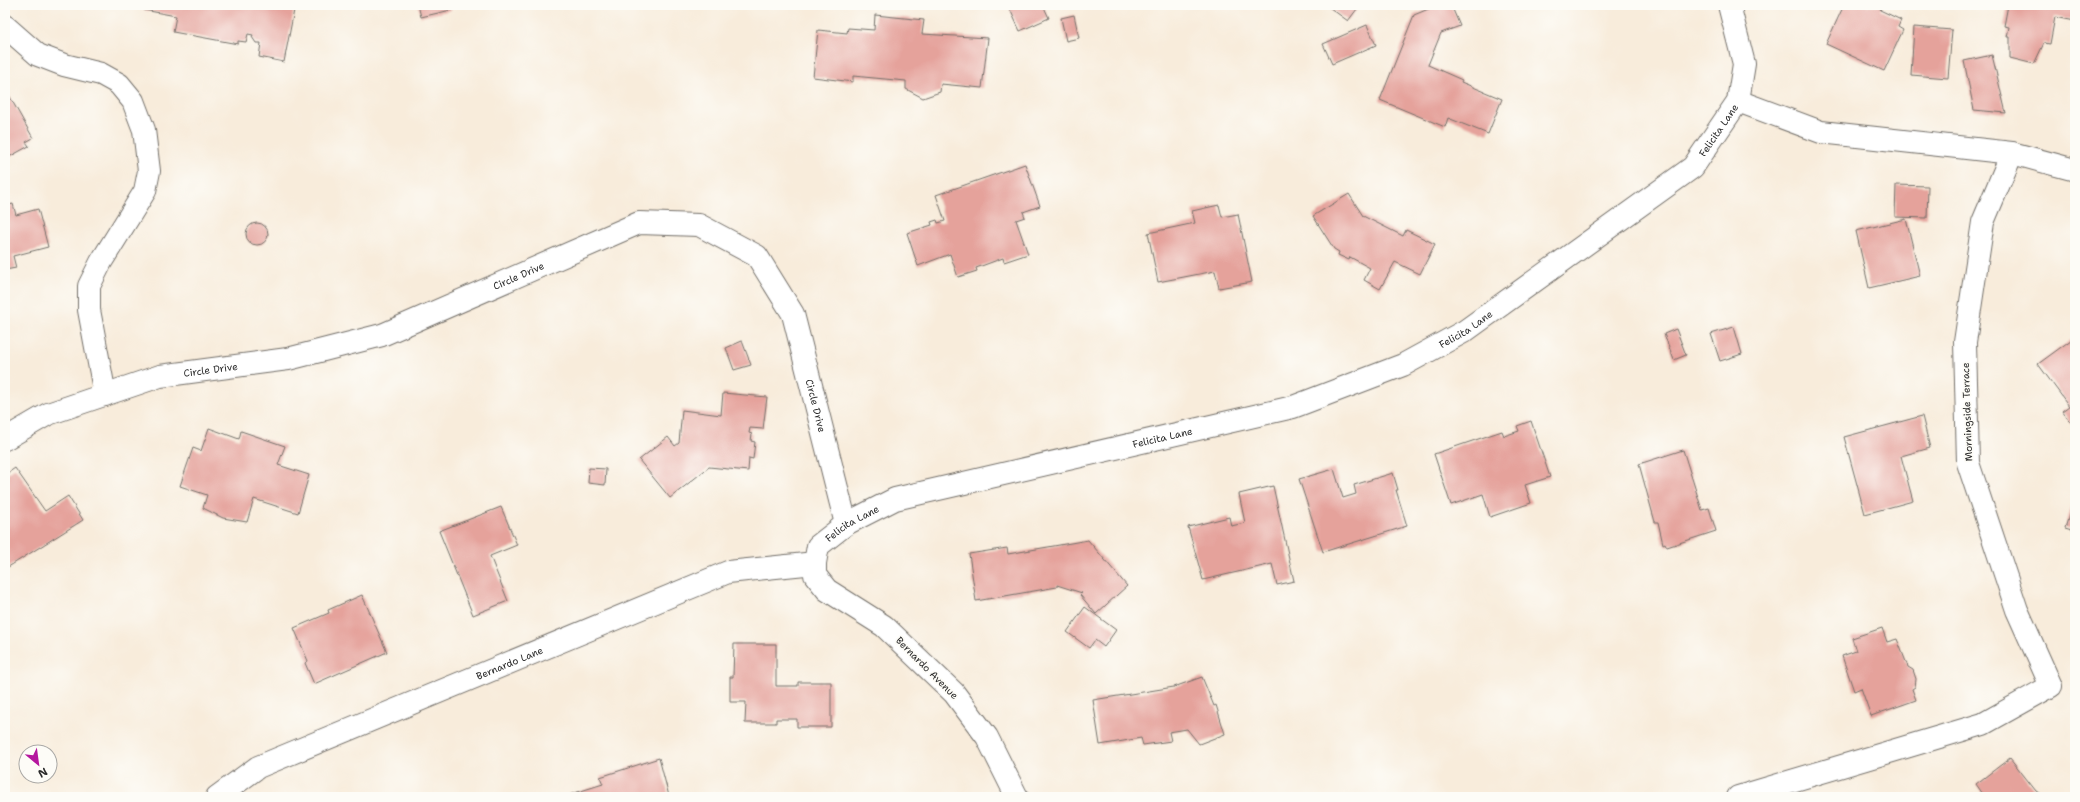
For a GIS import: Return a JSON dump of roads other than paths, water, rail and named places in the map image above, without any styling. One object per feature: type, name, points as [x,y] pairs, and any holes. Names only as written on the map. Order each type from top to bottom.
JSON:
[{"type":"street","points":[[1729,5],[1744,64],[1738,101]]},
{"type":"street","points":[[5,26],[38,55],[64,65],[101,74],[119,84],[133,101],[144,130],[149,171],[145,191],[101,262],[89,286],[89,310],[104,395]]},
{"type":"street","name":"Felicita Lane","points":[[815,563],[818,546],[846,524],[896,499],[1293,407],[1403,365],[1465,331],[1693,167],[1738,101],[1821,132],[2012,153],[2075,170]]},
{"type":"street","name":"Morningside Terrace","points":[[1738,797],[1984,724],[2051,686],[2017,610],[1968,463],[1965,342],[1983,222],[2012,153]]},
{"type":"street","name":"Circle Drive","points":[[5,439],[48,414],[160,376],[288,359],[382,335],[639,223],[699,225],[757,256],[793,314],[846,524]]},
{"type":"street","name":"Bernardo Lane","points":[[217,797],[258,767],[728,572],[815,563]]},
{"type":"street","name":"Bernardo Avenue","points":[[815,563],[815,575],[827,590],[884,626],[954,693],[987,737],[1017,797]]}]
